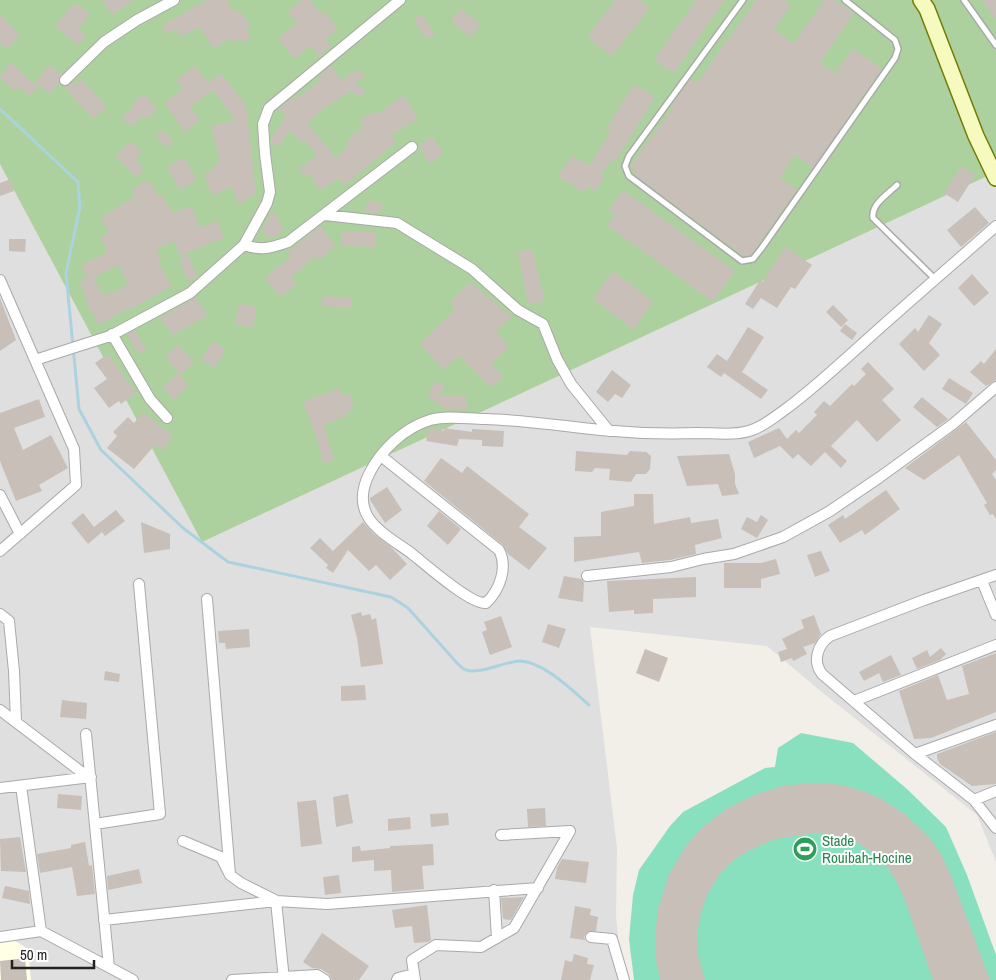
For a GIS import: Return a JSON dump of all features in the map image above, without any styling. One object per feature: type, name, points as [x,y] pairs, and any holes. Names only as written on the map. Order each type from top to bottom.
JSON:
[{"type":"main road","points":[[922,0],[976,136],[996,178]]},
{"type":"street","points":[[64,80],[104,42],[174,0]]},
{"type":"street","points":[[35,360],[112,334],[190,293],[244,245],[267,203],[270,192],[263,124],[269,108],[400,0]]},
{"type":"street","points":[[244,245],[258,250],[288,242],[412,147]]},
{"type":"street","points":[[325,215],[397,223],[472,269],[518,310],[543,324],[555,354],[571,384],[609,430]]},
{"type":"street","points":[[381,456],[498,550],[503,562],[502,574],[494,593],[486,603],[480,603],[465,595],[392,539],[367,516],[362,507],[362,497],[368,476],[381,456],[403,435],[420,423],[433,419],[508,420],[609,430],[730,434],[742,433],[762,426],[806,394],[996,226]]},
{"type":"street","points":[[0,280],[74,449],[76,485],[0,551]]},
{"type":"street","points":[[112,334],[150,399],[168,418]]},
{"type":"street","points":[[587,576],[671,567],[734,554],[783,537],[830,511],[880,478],[952,424],[996,387]]},
{"type":"street","points":[[0,495],[20,534]]},
{"type":"street","points":[[996,575],[830,636],[823,641],[818,653],[817,667],[822,674],[915,754],[974,800],[996,828]]},
{"type":"street","points":[[982,581],[996,615]]},
{"type":"street","points":[[95,824],[160,814],[139,584]]},
{"type":"street","points":[[207,599],[230,876]]},
{"type":"street","points":[[0,614],[9,621],[16,721]]},
{"type":"street","points":[[854,701],[996,645]]},
{"type":"street","points":[[0,710],[89,777]]},
{"type":"street","points":[[915,754],[996,725]]},
{"type":"street","points":[[86,734],[109,967]]},
{"type":"street","points":[[0,788],[89,777]]},
{"type":"street","points":[[21,786],[41,931]]},
{"type":"street","points":[[974,800],[996,791]]},
{"type":"street","points":[[397,980],[398,978],[415,977],[412,960],[436,945],[481,947],[514,928],[570,831],[500,835]]},
{"type":"street","points":[[183,841],[221,857],[230,876],[276,901]]},
{"type":"street","points":[[104,920],[276,901],[327,904],[538,888]]},
{"type":"street","points":[[494,890],[497,938]]},
{"type":"street","points":[[276,901],[284,978]]},
{"type":"street","points":[[0,937],[41,931],[133,980]]},
{"type":"street","points":[[591,937],[612,939],[624,980]]},
{"type":"street","points":[[232,980],[284,978],[317,974],[325,980]]},
{"type":"lane","points":[[743,0],[629,156],[624,166],[629,176],[742,261],[753,258],[761,249],[895,58],[898,49],[896,40],[845,0]]},
{"type":"lane","points":[[964,0],[996,45]]},
{"type":"lane","points":[[897,185],[874,207],[873,218],[935,280]]},
{"type":"shaded area","points":[[0,0],[996,0],[996,862],[977,815],[823,693],[767,646],[590,627],[617,848],[616,915],[622,980],[0,980]]},
{"type":"shaded area","points":[[14,940],[28,949],[31,980],[0,980],[0,941]]},
{"type":"green space","points":[[0,0],[996,0],[996,172],[202,542],[0,164]]},
{"type":"green space","name":"Stade Rouibah-Hocine","points":[[801,733],[853,743],[907,789],[946,827],[967,875],[996,955],[996,980],[634,980],[629,939],[633,895],[639,870],[670,826],[683,812],[765,768],[775,767],[778,748]]},
{"type":"building","points":[[102,0],[133,0],[112,15]]},
{"type":"building","points":[[206,0],[227,0],[234,13],[239,10],[251,27],[246,30],[251,38],[243,43],[240,39],[234,43],[230,38],[214,49],[199,27],[180,37],[176,29],[166,34],[162,26]]},
{"type":"building","points":[[302,0],[310,0],[321,14],[324,11],[338,29],[325,40],[331,46],[319,56],[311,46],[294,59],[278,38],[297,23],[288,11]]},
{"type":"building","points":[[615,0],[640,0],[650,8],[612,56],[587,37]]},
{"type":"building","points":[[696,0],[725,0],[674,73],[654,60]]},
{"type":"building","points":[[756,0],[784,0],[791,5],[774,30],[794,44],[824,0],[835,0],[854,13],[820,63],[835,73],[853,49],[882,69],[813,168],[795,155],[780,177],[797,190],[751,255],[744,256],[634,175],[637,172],[630,167],[674,106],[672,105],[691,78],[697,83]]},
{"type":"building","points":[[982,0],[996,0],[996,20]]},
{"type":"building","points":[[75,2],[90,14],[78,30],[86,36],[79,45],[55,26]]},
{"type":"building","points":[[461,8],[480,25],[470,37],[451,20]]},
{"type":"building","points":[[0,14],[20,36],[6,49],[0,43]]},
{"type":"building","points":[[421,14],[435,33],[427,39],[413,20]]},
{"type":"building","points":[[11,63],[38,87],[29,96],[19,87],[15,91],[0,78]]},
{"type":"building","points":[[49,65],[61,74],[59,82],[50,94],[35,83]]},
{"type":"building","points":[[195,66],[208,83],[221,73],[246,105],[256,193],[239,205],[231,186],[213,196],[204,176],[220,162],[211,126],[235,120],[213,90],[190,107],[200,120],[185,132],[164,103],[183,89],[176,80]]},
{"type":"building","points":[[331,66],[341,80],[359,69],[364,77],[355,83],[366,91],[361,98],[351,91],[335,100],[307,123],[326,145],[324,148],[328,147],[336,158],[349,144],[346,141],[363,127],[359,122],[372,112],[375,115],[404,96],[418,118],[391,136],[396,142],[345,185],[339,178],[320,190],[309,173],[305,177],[299,169],[317,155],[304,140],[301,142],[290,130],[278,147],[271,142],[271,139],[286,116],[279,109],[294,96],[296,99],[321,80],[319,76]]},
{"type":"building","points":[[81,79],[107,107],[93,119],[64,87],[72,83],[74,84]]},
{"type":"building","points":[[634,84],[655,97],[615,162],[611,161],[601,175],[605,177],[595,191],[587,186],[583,192],[558,176],[572,155],[589,166],[611,131],[606,129]]},
{"type":"building","points":[[144,94],[157,109],[146,119],[143,116],[131,127],[122,117],[134,106],[134,102]]},
{"type":"building","points":[[163,130],[173,140],[166,147],[156,137]]},
{"type":"building","points":[[432,136],[444,153],[430,164],[419,146]]},
{"type":"building","points":[[131,141],[142,152],[136,159],[143,170],[136,177],[115,156]]},
{"type":"building","points":[[183,157],[197,180],[180,190],[167,168]]},
{"type":"building","points":[[961,166],[975,175],[958,202],[944,193]]},
{"type":"building","points":[[11,179],[14,191],[0,196],[0,183]]},
{"type":"building","points":[[148,179],[159,197],[163,195],[172,213],[191,206],[200,228],[217,221],[224,238],[180,256],[174,241],[156,249],[161,258],[157,260],[172,286],[99,325],[86,304],[80,281],[87,278],[81,265],[108,252],[100,238],[109,232],[100,218],[135,197],[131,190]],"holes":[[[118,265],[128,284],[108,295],[106,291],[101,294],[95,277]]]},
{"type":"building","points":[[623,190],[735,271],[713,302],[607,225],[615,214],[609,210]]},
{"type":"building","points":[[369,200],[383,205],[379,214],[364,211]]},
{"type":"building","points":[[975,207],[989,223],[961,247],[947,230]]},
{"type":"building","points":[[274,212],[284,231],[269,239],[262,227],[268,221],[268,216]]},
{"type":"building","points":[[320,226],[336,245],[319,260],[316,256],[291,277],[297,284],[281,297],[265,278],[291,256],[288,252]]},
{"type":"building","points":[[342,231],[376,232],[375,247],[341,246]]},
{"type":"building","points":[[9,239],[26,239],[25,252],[9,251]]},
{"type":"building","points":[[785,247],[812,265],[795,289],[791,287],[777,308],[761,298],[753,309],[745,304],[760,280],[763,282]]},
{"type":"building","points":[[532,249],[545,301],[528,304],[518,252]]},
{"type":"building","points":[[188,255],[197,277],[188,281],[179,259]]},
{"type":"building","points":[[613,271],[653,301],[634,330],[593,299]]},
{"type":"building","points":[[972,274],[989,293],[974,306],[958,288]]},
{"type":"building","points":[[470,282],[512,317],[496,331],[509,347],[491,364],[503,376],[491,388],[459,355],[444,370],[419,344],[455,309],[450,302]]},
{"type":"building","points":[[323,296],[352,298],[351,308],[322,306]]},
{"type":"building","points":[[0,298],[16,340],[0,351]]},
{"type":"building","points":[[195,298],[208,315],[173,335],[160,318]]},
{"type":"building","points":[[239,304],[257,307],[253,327],[235,325]]},
{"type":"building","points":[[833,305],[848,320],[841,327],[826,312]]},
{"type":"building","points":[[929,315],[942,324],[929,343],[940,355],[924,371],[899,344],[915,328],[918,332]]},
{"type":"building","points":[[845,324],[857,333],[852,340],[840,331]]},
{"type":"building","points":[[748,327],[764,337],[742,372],[768,390],[761,399],[724,373],[721,377],[707,367],[717,354],[727,361]]},
{"type":"building","points":[[135,330],[146,350],[139,354],[127,335]]},
{"type":"building","points":[[213,341],[226,350],[214,368],[201,359]]},
{"type":"building","points":[[178,344],[194,362],[181,374],[165,357]]},
{"type":"building","points":[[996,349],[996,380],[986,386],[970,372],[981,361],[984,364]]},
{"type":"building","points":[[108,354],[136,393],[121,404],[119,401],[109,408],[94,388],[107,379],[95,363]]},
{"type":"building","points":[[868,362],[894,389],[882,400],[901,420],[877,442],[857,420],[831,446],[847,461],[841,468],[825,452],[811,466],[798,454],[793,459],[780,446],[754,458],[748,442],[779,428],[787,439],[796,430],[799,433],[817,415],[814,412],[824,401],[830,406],[852,384],[854,386],[866,374],[861,369]]},
{"type":"building","points":[[612,370],[631,385],[622,398],[615,394],[608,402],[596,392]]},
{"type":"building","points":[[178,373],[189,386],[174,400],[162,387]]},
{"type":"building","points":[[949,378],[973,393],[966,404],[942,389]]},
{"type":"building","points":[[436,381],[445,387],[438,396],[466,396],[467,409],[448,410],[427,396]]},
{"type":"building","points":[[339,388],[342,396],[349,393],[354,405],[352,406],[353,410],[346,412],[347,416],[324,425],[334,460],[323,463],[318,442],[303,402]]},
{"type":"building","points":[[922,397],[948,419],[937,427],[913,407]]},
{"type":"building","points":[[39,399],[45,417],[14,428],[23,450],[51,435],[68,468],[39,485],[42,491],[16,501],[0,461],[0,413]]},
{"type":"building","points":[[143,412],[173,436],[162,450],[155,445],[134,469],[107,448],[117,436],[113,432],[128,417],[134,423]]},
{"type":"building","points":[[966,422],[996,460],[996,470],[992,474],[996,480],[996,519],[993,514],[990,515],[984,505],[987,503],[959,455],[924,480],[905,468]]},
{"type":"building","points":[[429,428],[444,431],[444,428],[472,432],[472,429],[504,431],[503,447],[482,446],[482,440],[459,439],[457,446],[426,441]]},
{"type":"building","points":[[576,451],[627,455],[630,451],[646,452],[651,456],[650,469],[646,474],[636,474],[631,482],[609,480],[610,469],[595,468],[592,472],[575,471]]},
{"type":"building","points":[[729,454],[739,494],[722,496],[718,484],[687,486],[677,456]]},
{"type":"building","points":[[441,458],[462,473],[467,466],[529,514],[519,527],[547,548],[529,570],[508,554],[503,545],[424,481]]},
{"type":"building","points":[[387,487],[402,510],[385,523],[370,498]]},
{"type":"building","points":[[886,490],[900,509],[865,535],[862,530],[840,543],[828,525],[843,515],[845,519]]},
{"type":"building","points":[[634,494],[653,494],[654,524],[690,517],[691,523],[718,519],[722,538],[695,545],[696,554],[670,560],[642,563],[639,552],[574,562],[574,537],[601,536],[601,512],[634,506]]},
{"type":"building","points":[[116,510],[125,521],[105,536],[102,532],[88,544],[71,523],[83,513],[94,527]]},
{"type":"building","points":[[439,511],[461,529],[448,545],[427,526]]},
{"type":"building","points":[[761,515],[768,520],[757,538],[741,529],[747,517],[757,522]]},
{"type":"building","points":[[141,522],[170,534],[170,549],[144,553]]},
{"type":"building","points":[[363,522],[407,564],[390,580],[376,565],[369,571],[348,550],[333,573],[326,568],[328,565],[310,548],[320,538],[333,551]]},
{"type":"building","points":[[821,551],[830,571],[815,577],[807,555]]},
{"type":"building","points":[[776,559],[780,574],[761,579],[761,588],[724,588],[724,563],[761,563]]},
{"type":"building","points":[[564,576],[581,579],[584,582],[583,602],[558,598]]},
{"type":"building","points":[[696,577],[696,597],[653,599],[653,613],[634,614],[634,610],[609,612],[607,581]]},
{"type":"building","points":[[361,612],[362,616],[370,614],[372,620],[376,618],[383,664],[361,667],[357,638],[351,615]]},
{"type":"building","points":[[814,615],[821,634],[815,643],[803,647],[807,654],[793,661],[792,658],[781,662],[778,652],[787,649],[782,639],[804,628],[801,620]]},
{"type":"building","points":[[501,616],[512,647],[490,655],[482,632],[487,630],[484,622]]},
{"type":"building","points":[[548,624],[566,629],[559,648],[542,642]]},
{"type":"building","points":[[249,629],[250,647],[226,649],[225,643],[219,643],[218,631]]},
{"type":"building","points":[[941,648],[946,654],[940,660],[917,669],[912,658],[927,650],[930,657]]},
{"type":"building","points":[[645,649],[668,658],[659,682],[636,673]]},
{"type":"building","points":[[996,653],[996,712],[931,738],[914,739],[899,691],[938,675],[947,700],[969,694],[962,666]]},
{"type":"building","points":[[891,655],[901,675],[883,682],[879,673],[864,681],[859,672]]},
{"type":"building","points":[[105,671],[120,674],[119,682],[104,680]]},
{"type":"building","points":[[365,685],[366,700],[341,701],[341,686]]},
{"type":"building","points":[[62,700],[87,703],[86,719],[60,717]]},
{"type":"building","points":[[996,732],[996,784],[972,786],[940,764],[937,754]]},
{"type":"building","points":[[828,783],[845,786],[880,798],[906,815],[929,837],[942,856],[951,876],[990,980],[933,980],[904,898],[885,864],[870,851],[854,841],[816,833],[775,839],[752,849],[734,860],[719,875],[708,893],[701,913],[697,933],[698,955],[705,980],[660,980],[656,960],[655,935],[658,909],[669,874],[687,844],[703,827],[726,809],[756,794],[783,786]]},
{"type":"building","points":[[58,794],[82,796],[81,810],[57,808]]},
{"type":"building","points":[[348,794],[353,823],[336,827],[333,797]]},
{"type":"building","points":[[316,800],[322,844],[301,847],[297,802]]},
{"type":"building","points":[[545,808],[546,826],[528,827],[527,809]]},
{"type":"building","points":[[448,813],[449,825],[431,827],[430,814]]},
{"type":"building","points":[[410,817],[411,829],[388,831],[388,819]]},
{"type":"building","points":[[20,837],[26,872],[1,871],[0,839]]},
{"type":"building","points":[[85,842],[89,866],[92,865],[95,894],[77,896],[72,867],[40,873],[37,854],[71,848],[71,845]]},
{"type":"building","points":[[433,844],[434,865],[422,866],[424,889],[392,892],[391,870],[374,871],[374,860],[352,862],[352,847],[360,846],[361,851],[390,848],[390,846]]},
{"type":"building","points":[[562,859],[589,862],[586,883],[555,879],[557,868]]},
{"type":"building","points":[[139,869],[142,883],[108,890],[107,876]]},
{"type":"building","points":[[339,875],[341,893],[325,895],[323,877]]},
{"type":"building","points":[[5,886],[29,891],[30,904],[2,898]]},
{"type":"building","points":[[524,897],[511,920],[503,919],[501,898]]},
{"type":"building","points":[[427,905],[431,940],[414,943],[412,926],[395,928],[392,910]]},
{"type":"building","points":[[575,906],[591,909],[590,915],[598,917],[596,931],[586,933],[585,940],[570,938]]},
{"type":"building","points":[[322,933],[369,966],[359,980],[332,980],[329,974],[321,969],[312,968],[303,962]]},
{"type":"building","points":[[574,954],[588,958],[587,964],[594,965],[590,980],[561,980],[565,960],[572,962]]},
{"type":"building","points":[[25,958],[27,980],[1,980],[0,961]]},
{"type":"waterway","points":[[0,109],[78,182],[80,207],[66,273],[79,409],[101,450],[183,528],[228,562],[391,597],[408,608],[457,663],[465,669],[478,671],[520,661],[529,663],[548,671],[589,705]]},
{"type":"place","name":"Stade Rouibah-Hocine","points":[[805,849]]}]
